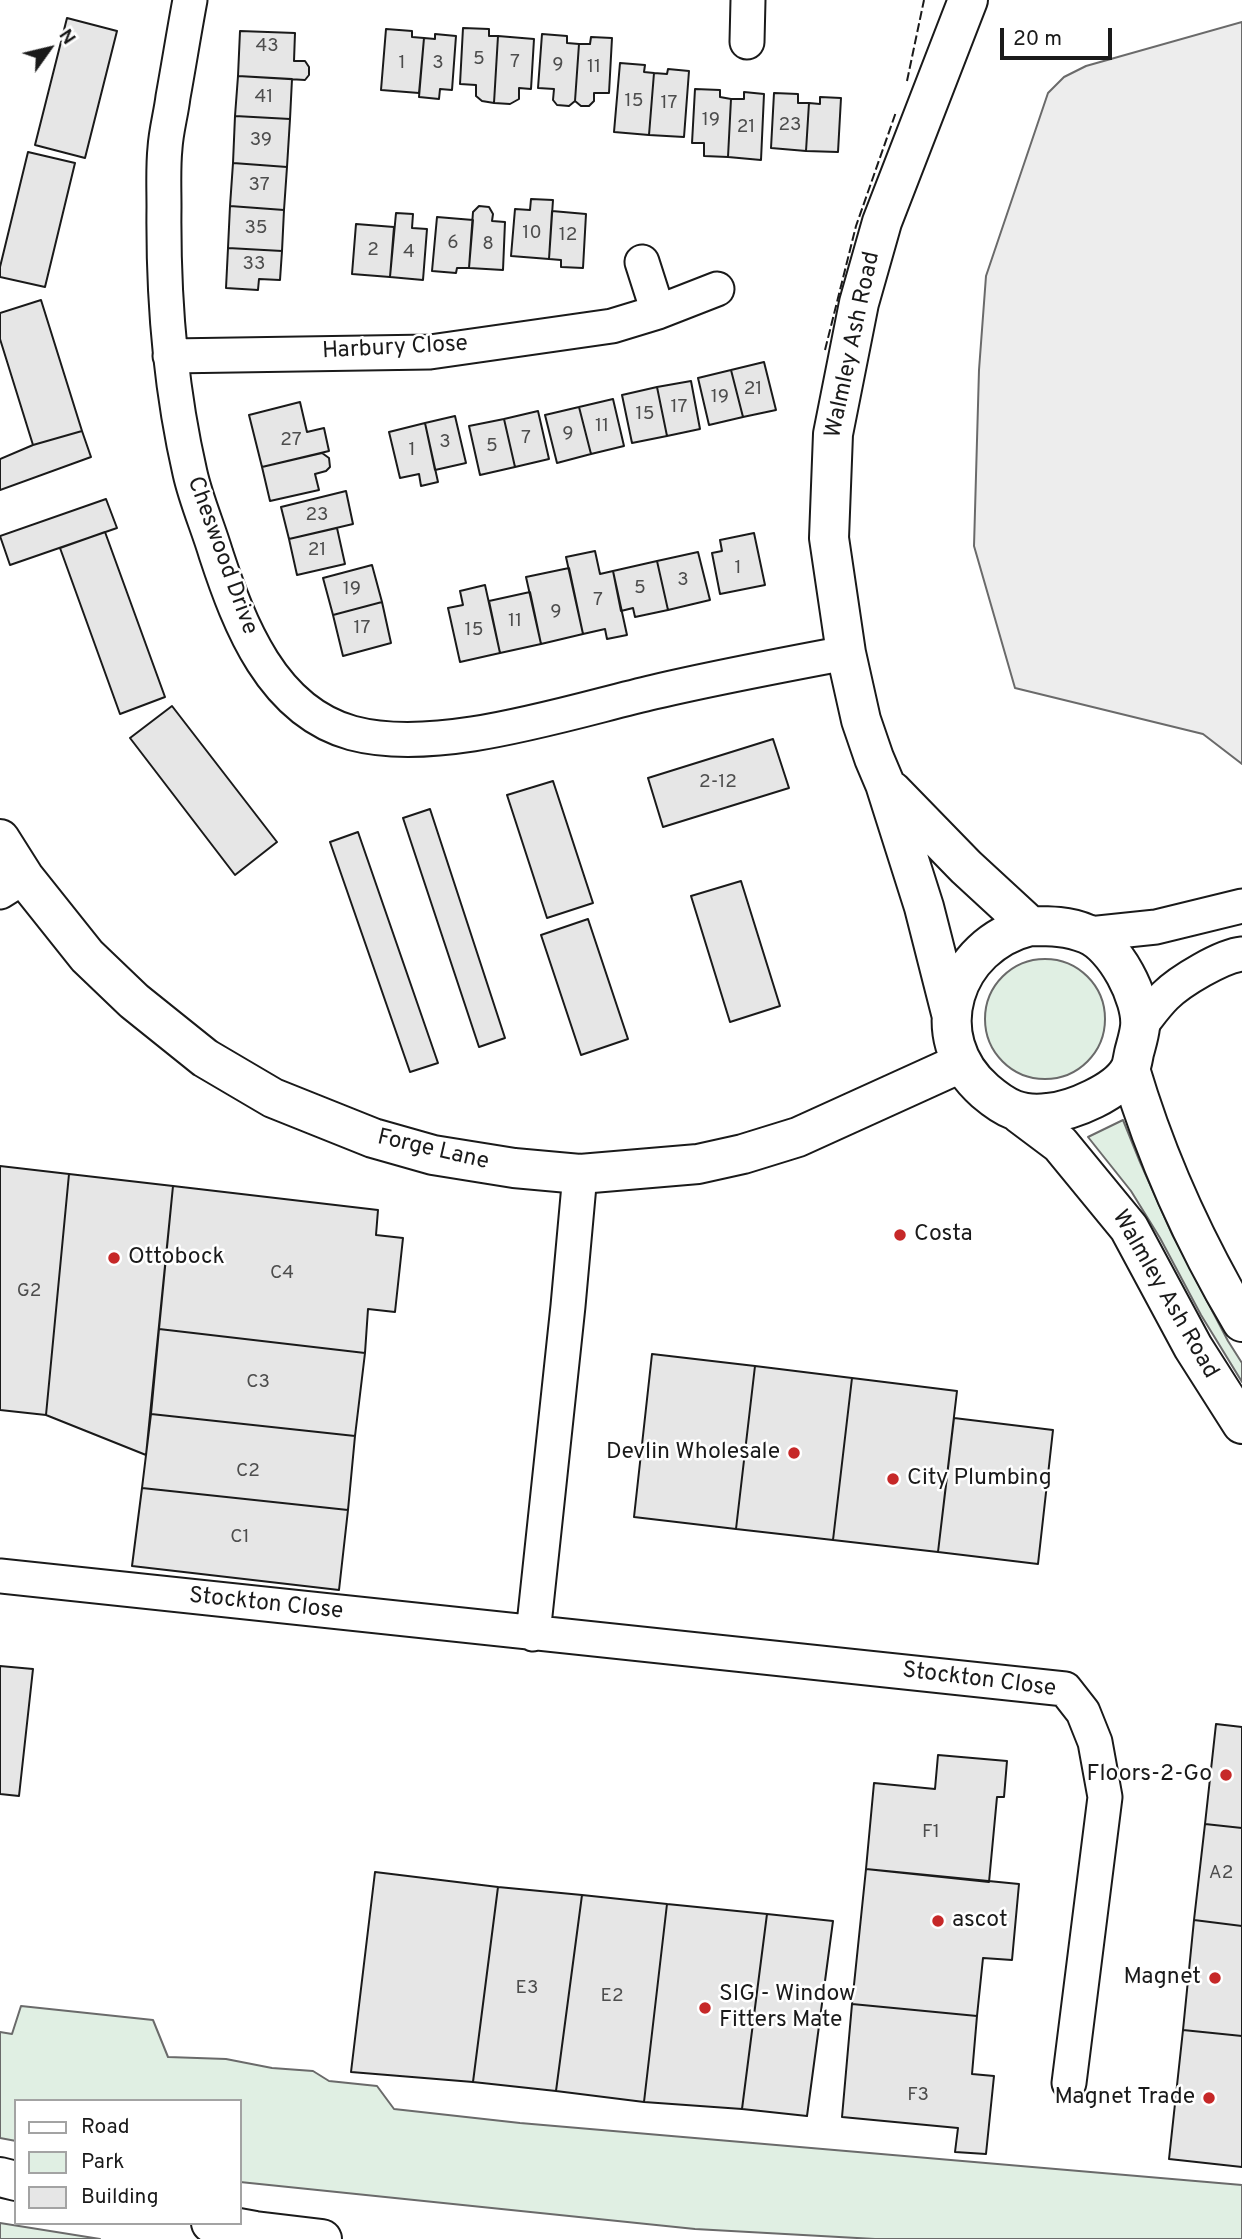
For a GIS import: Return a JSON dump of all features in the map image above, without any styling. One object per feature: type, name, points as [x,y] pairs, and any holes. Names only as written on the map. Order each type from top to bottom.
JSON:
[{"type":"main road","name":"Walmley Ash Road","points":[[951,1013],[924,907],[885,784],[861,720],[846,653],[829,538],[832,434],[859,303],[881,222],[968,0]]},
{"type":"main road","name":"Walmley Ash Road","points":[[885,784],[966,867],[1030,926]]},
{"type":"main road","name":"Forge Lane","points":[[0,839],[12,884],[134,1002],[205,1058],[273,1098],[373,1138],[433,1155],[514,1168],[580,1174],[698,1164],[798,1137],[961,1063]]},
{"type":"main road","points":[[1130,1069],[1109,1090],[1091,1101],[1063,1111],[1020,1114],[999,1103],[976,1083],[961,1063],[953,1038],[951,1013],[959,981],[976,955],[1002,936],[1030,926],[1059,926],[1089,934],[1103,944],[1130,981],[1140,1025],[1130,1069],[1145,1119],[1178,1199],[1242,1322]]},
{"type":"main road","name":"Walmley Ash Road","points":[[1020,1114],[1060,1144],[1129,1228],[1193,1347],[1242,1424]]},
{"type":"main road","points":[[222,2225],[322,2239]]},
{"type":"street","name":"Cheswood Drive","points":[[190,0],[165,148],[163,256],[170,356],[191,476],[232,601],[248,638],[287,694],[307,710],[352,733],[406,740],[510,727],[709,679],[846,653]]},
{"type":"street","points":[[747,42],[748,0]]},
{"type":"street","points":[[642,262],[658,312]]},
{"type":"street","name":"Harbury Close","points":[[170,356],[430,352],[612,326],[658,312],[716,289]]},
{"type":"street","points":[[1089,934],[1156,927],[1242,906]]},
{"type":"street","points":[[1140,1025],[1167,994],[1233,955],[1242,954]]},
{"type":"street","points":[[533,1634],[580,1174]]},
{"type":"street","name":"Stockton Close","points":[[0,1576],[1065,1689],[1083,1712],[1095,1742],[1105,1797],[1069,2083]]},
{"type":"green space","points":[[1045,959],[1068,964],[1087,977],[1100,996],[1105,1019],[1100,1042],[1087,1061],[1068,1074],[1045,1079],[1022,1074],[1003,1061],[990,1042],[985,1019],[990,996],[1003,977],[1022,964]]},
{"type":"green space","points":[[1123,1120],[1172,1234],[1242,1363],[1242,1382],[1131,1191],[1088,1137]]},
{"type":"green space","points":[[21,2006],[153,2020],[168,2057],[226,2059],[272,2068],[313,2071],[329,2081],[377,2086],[394,2109],[520,2123],[1242,2185],[1242,2239],[875,2239],[695,2229],[242,2182],[242,2099],[14,2099],[14,2141],[0,2138],[0,2032],[12,2034]]},
{"type":"green space","points":[[0,2223],[100,2239],[0,2239]]},
{"type":"shaded area","points":[[1242,22],[1242,764],[1203,734],[1015,688],[974,546],[979,370],[986,276],[1048,93],[1064,77],[1086,66]]},
{"type":"building","points":[[67,18],[117,31],[85,158],[35,145]]},
{"type":"building","points":[[463,28],[489,29],[489,36],[498,36],[494,103],[482,101],[476,96],[476,85],[460,84]]},
{"type":"building","points":[[386,29],[412,31],[412,37],[424,38],[419,93],[381,90]]},
{"type":"building","points":[[240,31],[295,33],[294,61],[305,61],[309,67],[309,75],[305,80],[238,76]]},
{"type":"building","points":[[435,34],[456,36],[452,90],[440,89],[439,99],[419,97],[424,38],[435,39]]},
{"type":"building","points":[[542,34],[567,36],[567,43],[579,44],[575,101],[569,106],[557,105],[553,100],[554,89],[538,88]]},
{"type":"building","points":[[498,36],[534,39],[531,89],[519,88],[519,99],[510,104],[494,103]]},
{"type":"building","points":[[591,37],[612,38],[609,93],[594,93],[594,101],[589,106],[581,106],[575,101],[579,44],[590,44]]},
{"type":"building","points":[[620,63],[645,65],[644,72],[654,73],[649,135],[614,132]]},
{"type":"building","points":[[668,69],[689,71],[684,137],[649,135],[654,73],[667,74]]},
{"type":"building","points":[[238,76],[292,79],[290,119],[235,116]]},
{"type":"building","points":[[695,89],[720,90],[720,97],[731,99],[728,157],[704,156],[704,143],[692,143]]},
{"type":"building","points":[[744,92],[764,94],[761,160],[728,157],[731,99],[744,99]]},
{"type":"building","points":[[774,93],[798,94],[798,103],[809,103],[806,151],[771,148]]},
{"type":"building","points":[[820,97],[841,98],[838,152],[806,151],[809,103],[820,104]]},
{"type":"building","points":[[235,116],[290,119],[287,167],[233,163]]},
{"type":"building","points":[[28,152],[75,163],[45,287],[0,277],[0,267]]},
{"type":"building","points":[[233,163],[287,167],[284,210],[230,206]]},
{"type":"building","points":[[531,199],[553,200],[549,259],[511,256],[515,209],[530,210]]},
{"type":"building","points":[[230,206],[284,210],[282,251],[228,248]]},
{"type":"building","points":[[479,206],[489,207],[493,214],[492,221],[505,222],[503,270],[469,268],[473,212]]},
{"type":"building","points":[[552,211],[586,214],[583,268],[561,267],[561,260],[549,259]]},
{"type":"building","points":[[396,213],[413,214],[412,228],[427,229],[423,280],[390,277]]},
{"type":"building","points":[[437,217],[473,220],[469,268],[457,268],[456,273],[432,271]]},
{"type":"building","points":[[356,224],[394,227],[390,277],[352,274]]},
{"type":"building","points":[[228,248],[282,251],[280,280],[259,279],[258,290],[226,288]]},
{"type":"building","points":[[41,300],[82,431],[33,445],[0,339],[0,313]]},
{"type":"building","points":[[764,362],[776,410],[743,417],[731,370]]},
{"type":"building","points":[[731,370],[743,417],[709,425],[698,378]]},
{"type":"building","points":[[691,381],[700,429],[667,436],[657,387]]},
{"type":"building","points":[[657,387],[667,436],[632,443],[622,395]]},
{"type":"building","points":[[613,399],[624,446],[591,454],[579,407]]},
{"type":"building","points":[[300,402],[307,432],[324,428],[329,451],[262,467],[249,415]]},
{"type":"building","points":[[579,407],[591,454],[557,463],[545,415]]},
{"type":"building","points":[[538,411],[549,459],[515,467],[504,419]]},
{"type":"building","points":[[455,416],[466,463],[435,470],[425,423]]},
{"type":"building","points":[[504,419],[515,467],[480,475],[469,426]]},
{"type":"building","points":[[425,423],[438,482],[421,486],[419,474],[400,478],[389,432]]},
{"type":"building","points":[[82,431],[91,457],[0,490],[0,459],[33,445]]},
{"type":"building","points":[[322,453],[329,458],[330,467],[315,474],[319,490],[270,501],[262,467]]},
{"type":"building","points":[[346,491],[353,524],[289,539],[281,507]]},
{"type":"building","points":[[106,499],[117,528],[10,565],[0,536]]},
{"type":"building","points":[[337,528],[345,564],[297,575],[289,539]]},
{"type":"building","points":[[105,532],[165,697],[120,714],[60,548]]},
{"type":"building","points":[[754,533],[765,585],[720,594],[712,553],[722,551],[720,540]]},
{"type":"building","points":[[595,551],[600,574],[613,571],[627,635],[607,639],[605,629],[583,634],[566,557]]},
{"type":"building","points":[[698,552],[710,600],[668,610],[657,561]]},
{"type":"building","points":[[657,561],[668,610],[635,617],[633,608],[621,611],[613,571]]},
{"type":"building","points":[[372,565],[382,602],[333,615],[323,578]]},
{"type":"building","points":[[569,568],[583,634],[541,644],[526,577]]},
{"type":"building","points":[[485,585],[500,653],[460,662],[448,608],[463,605],[460,591]]},
{"type":"building","points":[[530,592],[541,644],[500,653],[489,601]]},
{"type":"building","points":[[382,602],[391,643],[343,656],[333,615]]},
{"type":"building","points":[[172,706],[277,842],[235,875],[130,738]]},
{"type":"building","points":[[773,739],[789,788],[663,827],[648,778]]},
{"type":"building","points":[[553,781],[593,903],[547,918],[507,795]]},
{"type":"building","points":[[430,809],[505,1038],[479,1047],[403,818]]},
{"type":"building","points":[[358,832],[438,1063],[410,1072],[330,842]]},
{"type":"building","points":[[741,881],[780,1006],[730,1022],[691,896]]},
{"type":"building","points":[[588,919],[628,1039],[581,1055],[541,935]]},
{"type":"building","name":"Ottobock","points":[[0,1166],[69,1174],[46,1415],[0,1410]]},
{"type":"building","name":"Ottobock","points":[[69,1174],[173,1186],[146,1455],[46,1415]]},
{"type":"building","points":[[173,1186],[378,1210],[376,1235],[403,1238],[395,1312],[368,1309],[365,1353],[159,1329]]},
{"type":"building","points":[[159,1329],[365,1353],[355,1436],[151,1414]]},
{"type":"building","points":[[652,1354],[755,1366],[736,1529],[634,1517]]},
{"type":"building","name":"Devlin Wholesale","points":[[755,1366],[852,1378],[833,1540],[736,1529]]},
{"type":"building","name":"City Plumbing","points":[[852,1378],[957,1391],[938,1552],[833,1540]]},
{"type":"building","points":[[151,1414],[355,1436],[348,1510],[142,1488]]},
{"type":"building","points":[[954,1418],[1053,1430],[1038,1564],[938,1552]]},
{"type":"building","points":[[142,1488],[348,1510],[339,1590],[132,1566]]},
{"type":"building","points":[[0,1666],[33,1669],[19,1796],[0,1794]]},
{"type":"building","name":"Floors-2-Go","points":[[1216,1724],[1242,1727],[1242,1828],[1205,1824]]},
{"type":"building","name":"ascot","points":[[938,1755],[1007,1761],[1004,1797],[997,1797],[989,1882],[866,1869],[874,1783],[935,1789]]},
{"type":"building","points":[[1205,1824],[1242,1828],[1242,1926],[1194,1920]]},
{"type":"building","name":"ascot","points":[[866,1869],[1019,1884],[1012,1960],[983,1958],[977,2016],[852,2004]]},
{"type":"building","points":[[375,1872],[498,1887],[473,2082],[351,2072]]},
{"type":"building","points":[[498,1887],[582,1895],[556,2091],[473,2082]]},
{"type":"building","points":[[582,1895],[667,1904],[644,2102],[556,2091]]},
{"type":"building","name":"SIG - Window Fitters Mate","points":[[667,1904],[767,1914],[742,2109],[644,2102]]},
{"type":"building","points":[[767,1914],[833,1921],[807,2116],[742,2109]]},
{"type":"building","name":"Magnet","points":[[1194,1920],[1242,1926],[1242,2036],[1183,2030]]},
{"type":"building","points":[[852,2004],[977,2016],[972,2074],[994,2076],[986,2154],[955,2152],[958,2128],[842,2117]]},
{"type":"building","name":"Magnet Trade","points":[[1183,2030],[1242,2036],[1242,2167],[1169,2159]]},
{"type":"fence","points":[[907,81],[924,0]]},
{"type":"fence","points":[[825,350],[856,226],[896,112]]},
{"type":"place","name":"Costa","points":[[900,1235]]},
{"type":"place","name":"Ottobock","points":[[114,1258]]},
{"type":"place","name":"Devlin Wholesale","points":[[794,1453]]},
{"type":"place","name":"City Plumbing","points":[[893,1479]]},
{"type":"place","name":"Floors-2-Go","points":[[1226,1775]]},
{"type":"place","name":"ascot","points":[[938,1921]]},
{"type":"place","name":"Magnet","points":[[1215,1978]]},
{"type":"place","name":"SIG - Window Fitters Mate","points":[[705,2008]]},
{"type":"place","name":"Magnet Trade","points":[[1209,2098]]}]
